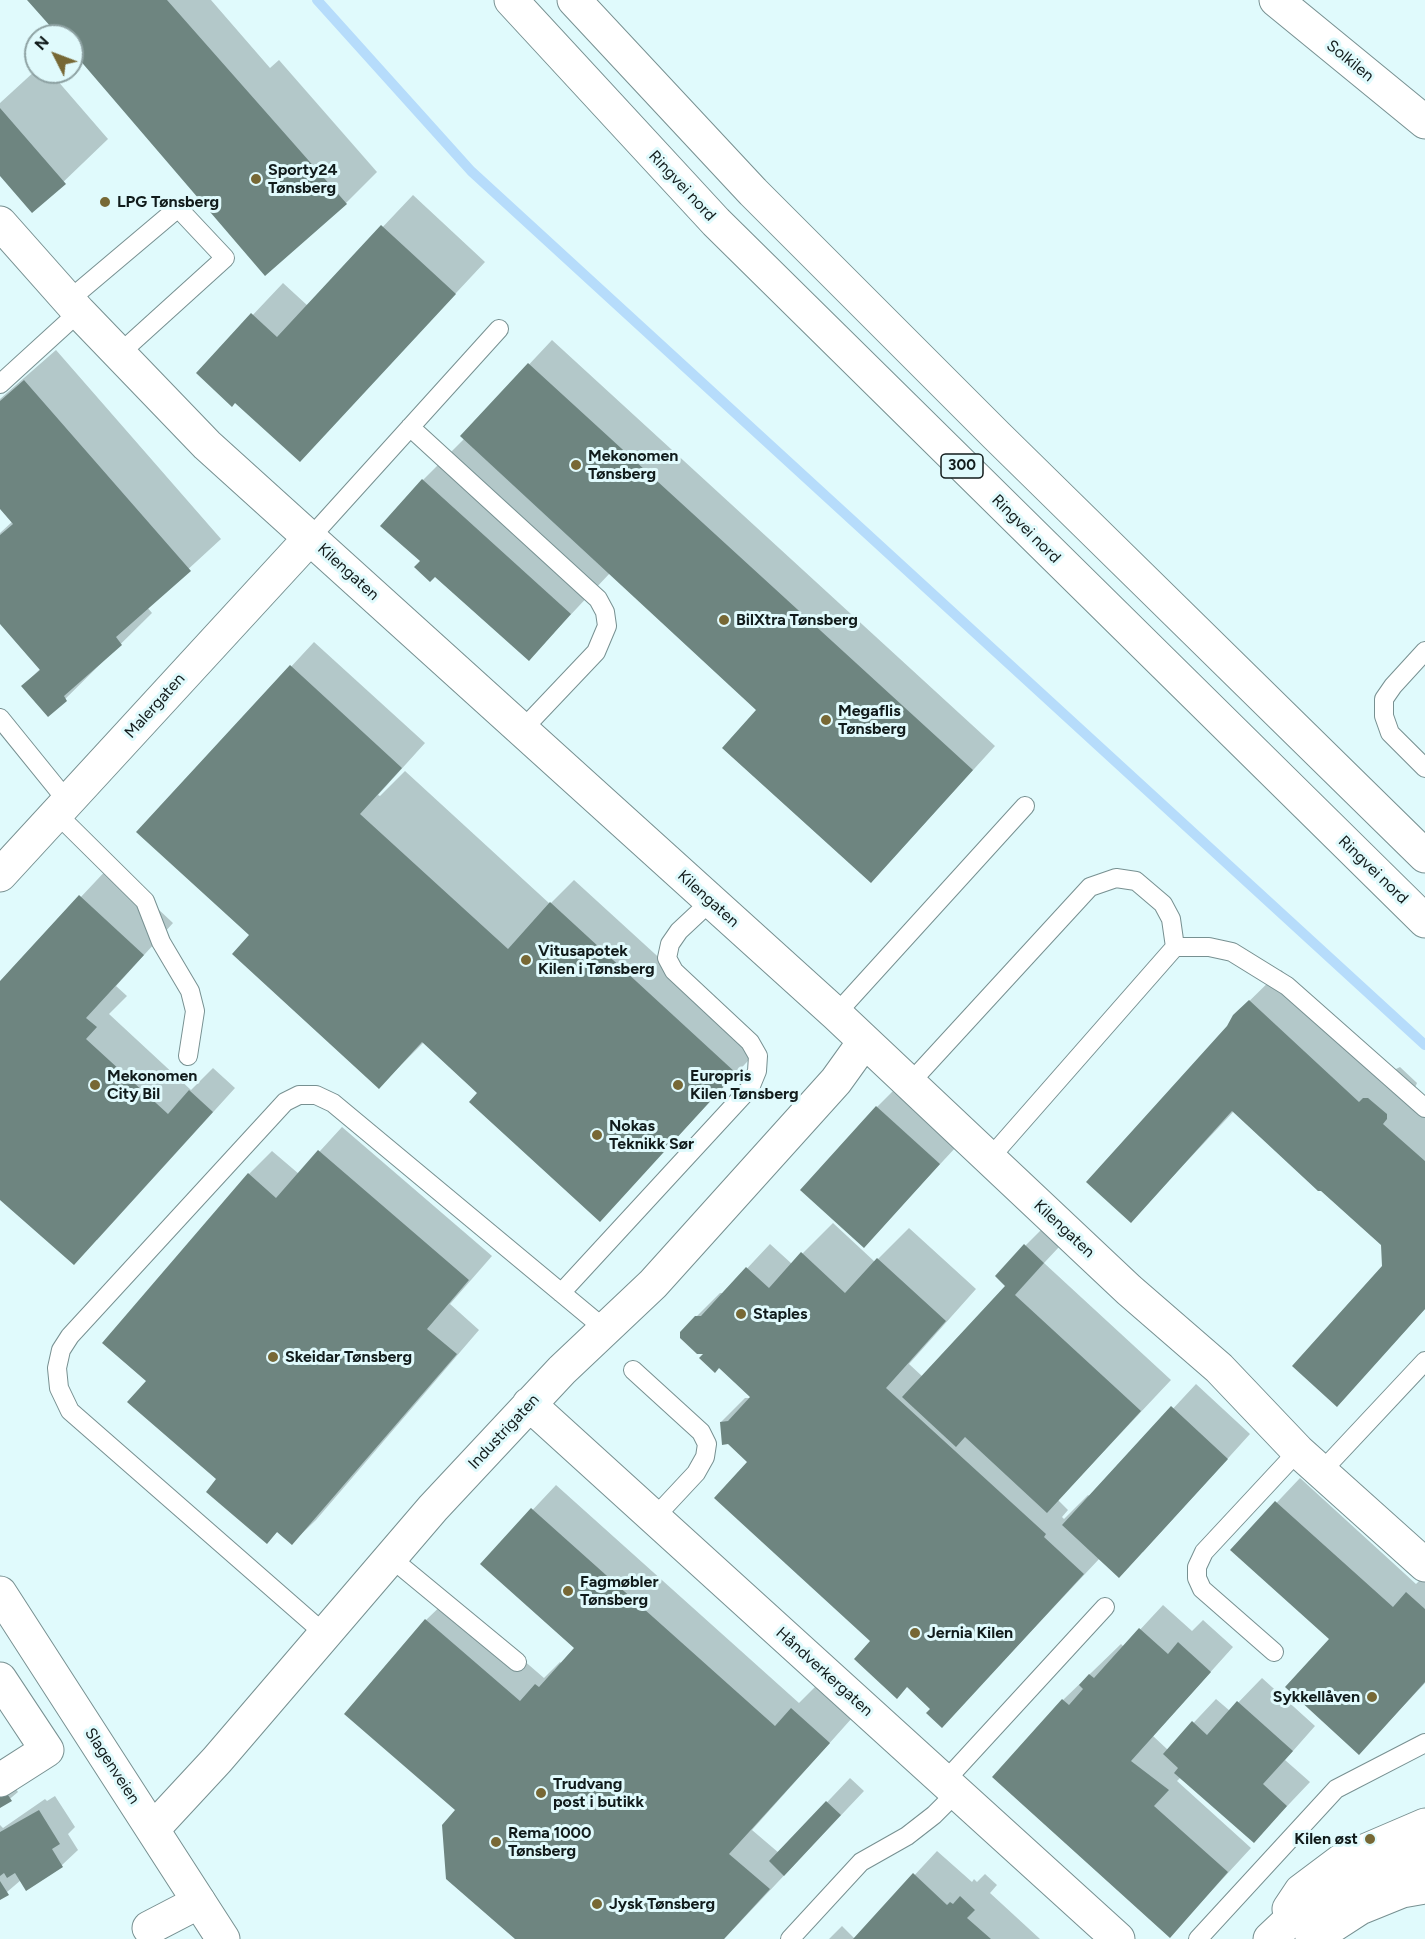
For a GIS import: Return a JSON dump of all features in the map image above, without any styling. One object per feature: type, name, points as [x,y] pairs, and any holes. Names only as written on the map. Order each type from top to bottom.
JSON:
[{"type":"street","name":"Ringvei nord","points":[[511,0],[716,222],[1425,921]]},
{"type":"street","name":"300","points":[[574,0],[753,192],[878,318],[1425,856]]},
{"type":"street","name":"Solkilen","points":[[1276,0],[1425,122]]},
{"type":"street","name":"Kilengaten","points":[[0,223],[74,306],[207,445],[836,1014],[1129,1290],[1219,1368],[1309,1461],[1425,1565]]},
{"type":"street","name":"Malergaten","points":[[0,874],[310,538]]},
{"type":"street","name":"Industrigaten","points":[[153,1829],[217,1760],[391,1558],[529,1404],[653,1284],[836,1081],[864,1042]]},
{"type":"street","name":"Håndverkergaten","points":[[529,1404],[1118,1939]]},
{"type":"street","name":"Slagenveien","points":[[0,1593],[223,1939]]},
{"type":"street","points":[[0,1679],[46,1750],[0,1780]]},
{"type":"street","points":[[1269,1939],[1301,1891],[1341,1861],[1425,1825]]},
{"type":"street","points":[[1269,1939],[1306,1905],[1348,1879],[1393,1861],[1425,1854]]},
{"type":"street","points":[[1312,1939],[1360,1908],[1402,1891],[1425,1887]]},
{"type":"street","points":[[149,1928],[199,1902]]},
{"type":"lane","points":[[0,384],[74,306],[178,208],[225,258],[119,354]]},
{"type":"lane","points":[[310,538],[499,329]]},
{"type":"lane","points":[[410,427],[598,599],[605,612],[607,626],[596,652],[522,730]]},
{"type":"lane","points":[[1425,651],[1384,699],[1384,716],[1390,734],[1425,768]]},
{"type":"lane","points":[[0,718],[63,808],[145,901],[161,942],[190,991],[195,1011],[188,1056]]},
{"type":"lane","points":[[836,1014],[1025,806]]},
{"type":"lane","points":[[909,1084],[1090,887],[1116,878],[1136,881],[1163,904],[1171,919],[1175,947]]},
{"type":"lane","points":[[561,1293],[750,1088],[757,1071],[758,1056],[750,1042],[674,970],[667,958],[670,944],[679,931],[710,902]]},
{"type":"lane","points":[[989,1159],[1175,947],[1209,947],[1232,952],[1287,986],[1425,1108]]},
{"type":"lane","points":[[326,1635],[70,1411],[59,1388],[57,1368],[61,1350],[70,1336],[280,1108],[299,1095],[316,1095],[333,1102],[606,1330]]},
{"type":"lane","points":[[1274,1652],[1202,1589],[1197,1578],[1197,1567],[1204,1552],[1425,1361]]},
{"type":"lane","points":[[633,1370],[701,1432],[707,1444],[705,1457],[696,1473],[654,1518]]},
{"type":"lane","points":[[391,1558],[517,1662]]},
{"type":"lane","points":[[790,1939],[861,1862],[907,1836],[934,1815],[951,1787],[1105,1606]]},
{"type":"lane","points":[[1198,1939],[1336,1789],[1425,1743]]},
{"type":"building","points":[[27,0],[167,0],[347,204],[265,276],[84,65],[84,24],[48,24]]},
{"type":"building","points":[[0,108],[66,184],[32,213],[0,176]]},
{"type":"building","points":[[381,225],[456,294],[300,462],[235,403],[232,407],[196,373],[251,313],[277,337]]},
{"type":"building","points":[[528,363],[973,770],[871,883],[722,748],[756,710],[460,436]]},
{"type":"building","points":[[24,380],[191,571],[116,637],[122,645],[64,696],[67,701],[48,717],[21,686],[40,670],[0,624],[0,535],[13,524],[0,509],[0,401]]},
{"type":"building","points":[[422,479],[571,614],[529,661],[435,577],[430,582],[414,567],[420,561],[380,526]]},
{"type":"building","points":[[290,665],[402,768],[360,814],[508,949],[550,902],[736,1073],[600,1222],[469,1102],[477,1093],[422,1042],[379,1089],[232,954],[249,935],[136,832]]},
{"type":"building","points":[[79,895],[144,955],[86,1018],[97,1027],[86,1039],[168,1114],[189,1090],[213,1112],[74,1265],[0,1200],[0,981]]},
{"type":"building","points":[[1249,1000],[1359,1102],[1363,1098],[1368,1098],[1387,1114],[1387,1119],[1383,1124],[1425,1161],[1425,1309],[1337,1407],[1292,1366],[1382,1266],[1381,1245],[1321,1191],[1318,1191],[1232,1111],[1131,1223],[1086,1182],[1227,1026],[1233,1015]]},
{"type":"building","points":[[876,1106],[940,1164],[864,1248],[800,1190]]},
{"type":"building","points":[[318,1150],[469,1280],[427,1329],[457,1354],[292,1545],[277,1532],[267,1544],[206,1492],[216,1479],[127,1402],[146,1381],[102,1343],[248,1173],[276,1198]]},
{"type":"building","points":[[1024,1244],[1044,1263],[1015,1295],[1141,1411],[1047,1513],[965,1437],[956,1447],[902,1397],[1005,1286],[995,1276]]},
{"type":"building","points":[[801,1252],[845,1293],[877,1258],[946,1321],[886,1388],[1046,1534],[1044,1537],[1084,1574],[942,1728],[926,1713],[930,1709],[907,1687],[897,1699],[854,1659],[870,1641],[714,1498],[747,1462],[728,1444],[722,1445],[720,1422],[728,1421],[750,1397],[719,1368],[715,1373],[699,1358],[703,1354],[697,1354],[680,1338],[680,1332],[695,1316],[701,1316],[746,1267],[769,1288]]},
{"type":"building","points":[[1171,1406],[1228,1459],[1119,1578],[1062,1525]]},
{"type":"building","points":[[1275,1501],[1393,1607],[1406,1592],[1425,1609],[1425,1682],[1359,1755],[1285,1687],[1329,1639],[1230,1550]]},
{"type":"building","points":[[531,1508],[775,1726],[791,1708],[830,1743],[729,1854],[770,1889],[724,1939],[515,1939],[446,1879],[442,1825],[455,1810],[344,1714],[425,1619],[520,1701],[535,1684],[539,1687],[574,1648],[480,1564]]},
{"type":"building","points":[[1139,1628],[1168,1654],[1178,1642],[1211,1672],[1131,1761],[1169,1790],[1154,1806],[1228,1872],[1170,1938],[992,1777],[1062,1699],[1069,1705],[1083,1689],[1079,1685],[1089,1674],[1094,1678]]},
{"type":"building","points":[[1237,1701],[1293,1751],[1263,1784],[1287,1806],[1254,1843],[1174,1773],[1178,1768],[1163,1754],[1192,1721],[1207,1735]]},
{"type":"building","points":[[6,1792],[12,1801],[0,1808],[0,1796]]},
{"type":"building","points":[[826,1801],[841,1815],[784,1876],[769,1861]]},
{"type":"building","points":[[39,1810],[60,1844],[52,1849],[63,1867],[26,1891],[15,1873],[7,1878],[4,1873],[0,1876],[0,1832]]},
{"type":"building","points":[[913,1873],[947,1905],[950,1902],[953,1904],[960,1896],[975,1910],[967,1918],[991,1939],[853,1939]]},
{"type":"building","points":[[0,1881],[9,1895],[0,1900]]},
{"type":"waterway","points":[[317,0],[471,171],[1425,1045]]},
{"type":"place","name":"Sporty24 Tønsberg","points":[[256,179]]},
{"type":"place","name":"LPG Tønsberg","points":[[105,202]]},
{"type":"place","name":"Mekonomen Tønsberg","points":[[576,465]]},
{"type":"place","name":"BilXtra Tønsberg","points":[[724,620]]},
{"type":"place","name":"Megaflis Tønsberg","points":[[826,720]]},
{"type":"place","name":"Vitusapotek Kilen i Tønsberg","points":[[526,960]]},
{"type":"place","name":"Mekonomen City Bil","points":[[95,1085]]},
{"type":"place","name":"Europris Kilen Tønsberg","points":[[678,1085]]},
{"type":"place","name":"Nokas Teknikk Sør","points":[[597,1135]]},
{"type":"place","name":"Staples","points":[[741,1314]]},
{"type":"place","name":"Skeidar Tønsberg","points":[[273,1357]]},
{"type":"place","name":"Fagmøbler Tønsberg","points":[[568,1591]]},
{"type":"place","name":"Jernia Kilen","points":[[915,1633]]},
{"type":"place","name":"Sykkellåven","points":[[1372,1697]]},
{"type":"place","name":"Trudvang post i butikk","points":[[541,1793]]},
{"type":"place","name":"Kilen øst","points":[[1370,1839]]},
{"type":"place","name":"Rema 1000 Tønsberg","points":[[496,1842]]},
{"type":"place","name":"Jysk Tønsberg","points":[[597,1904]]}]
